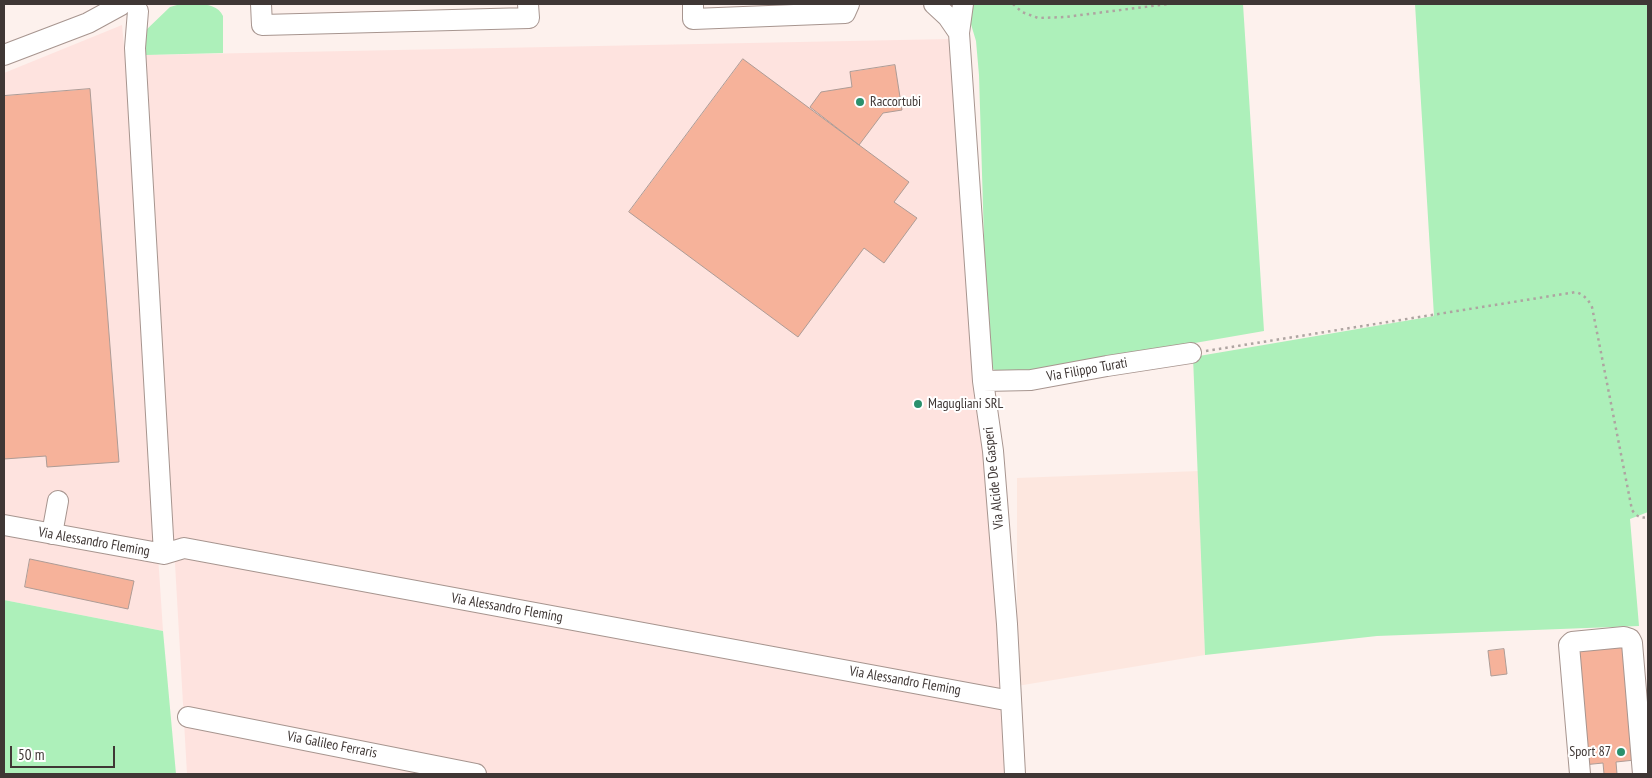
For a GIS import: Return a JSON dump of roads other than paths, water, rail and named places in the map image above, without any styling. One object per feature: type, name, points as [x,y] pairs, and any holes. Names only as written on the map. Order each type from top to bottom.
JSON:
[{"type":"street","points":[[262,4],[262,25],[529,18],[528,4]]},
{"type":"street","points":[[693,4],[693,19],[845,13],[849,4]]},
{"type":"street","points":[[934,4],[948,17],[958,33]]},
{"type":"street","name":"Via Alcide De Gasperi","points":[[963,4],[958,33],[983,381],[994,451],[1007,624],[1015,774]]},
{"type":"street","points":[[4,55],[133,6],[164,554]]},
{"type":"street","name":"Via Filippo Turati","points":[[983,381],[1030,380],[1191,353]]},
{"type":"street","points":[[52,534],[58,501]]},
{"type":"street","name":"Via Alessandro Fleming","points":[[4,525],[164,554],[184,548],[1011,700]]},
{"type":"street","points":[[1580,774],[1568,645],[1572,642],[1624,637],[1630,639],[1632,643],[1643,774]]},
{"type":"street","name":"Via Galileo Ferraris","points":[[188,716],[476,774]]},
{"type":"place","name":"Raccortubi","points":[[860,102]]},
{"type":"place","name":"Magugliani SRL","points":[[918,404]]},
{"type":"place","name":"Sport 87","points":[[1621,752]]}]
